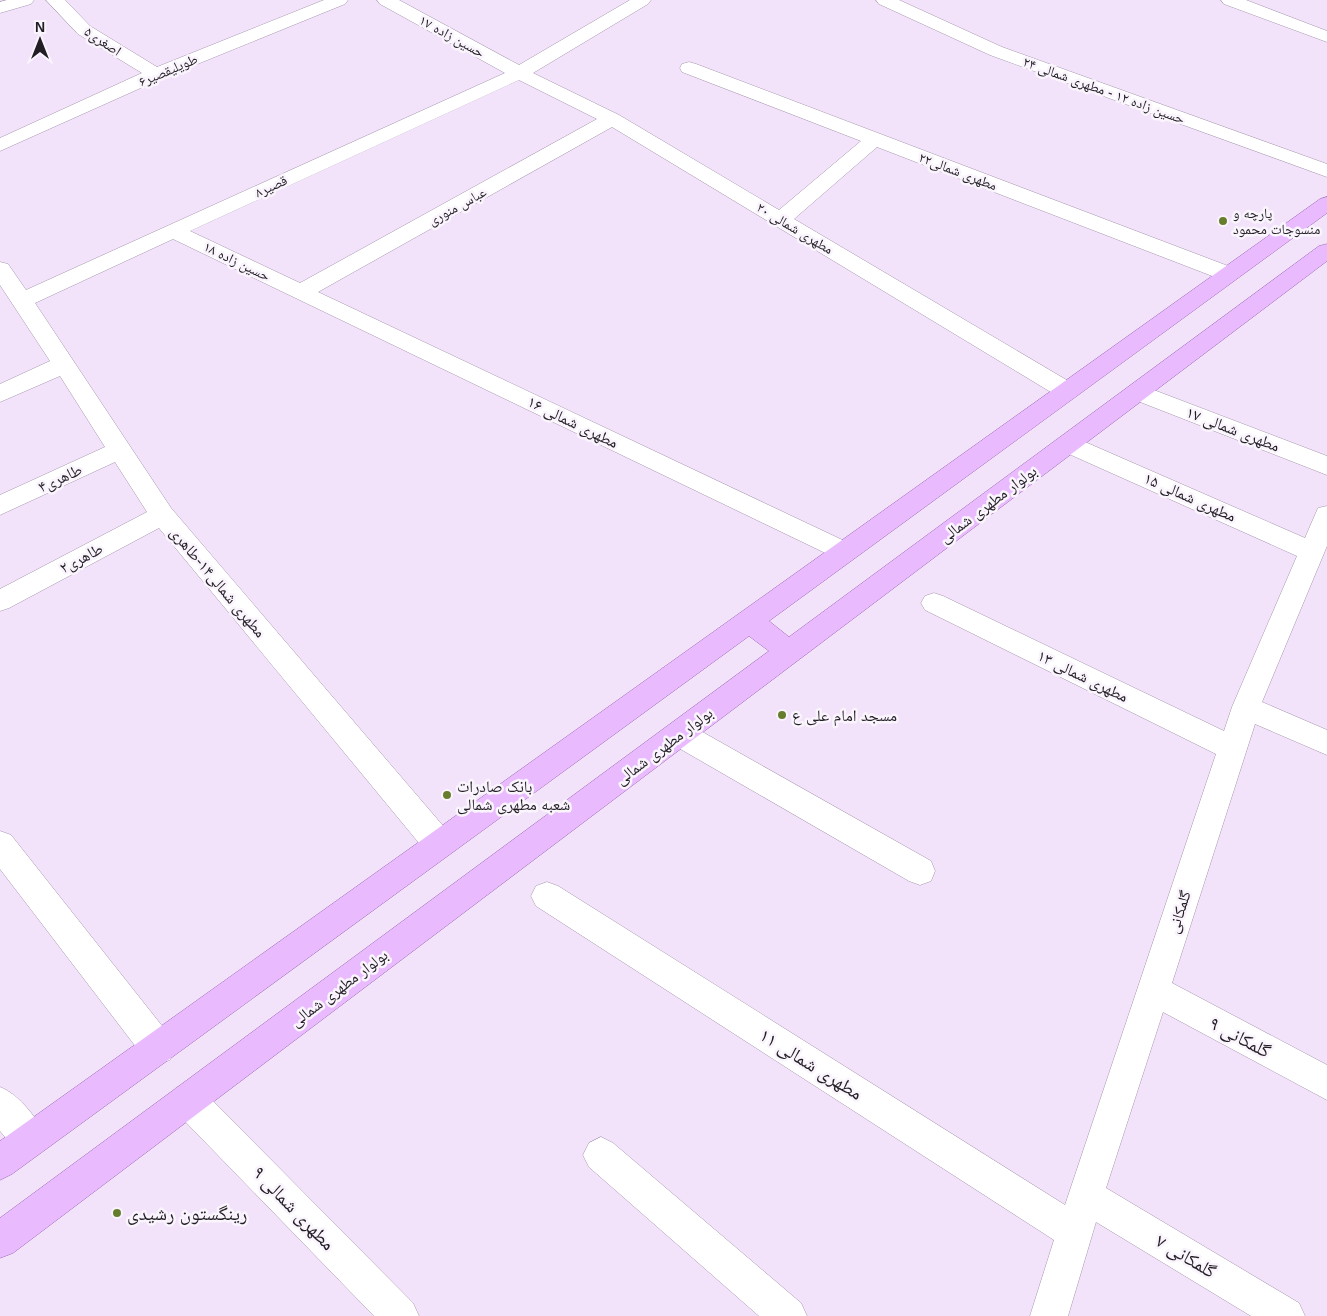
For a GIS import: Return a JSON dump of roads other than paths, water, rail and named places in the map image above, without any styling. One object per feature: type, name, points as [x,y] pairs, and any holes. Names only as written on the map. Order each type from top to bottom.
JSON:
[{"type":"main road","points":[[0,1162],[1327,202]]},
{"type":"main road","name":"بولوار مطهری شمالی","points":[[0,1240],[1327,251]]},
{"type":"main road","points":[[749,621],[790,652]]},
{"type":"street","points":[[0,8],[25,0]]},
{"type":"street","name":"اصغری۵","points":[[55,0],[84,30],[156,74]]},
{"type":"street","name":"طویلیقصیر۶","points":[[0,145],[156,74],[339,0]]},
{"type":"street","name":"حسین زاده ۱۷","points":[[386,0],[519,73]]},
{"type":"street","name":"قصیر۸","points":[[22,300],[519,73],[642,0]]},
{"type":"street","points":[[1230,0],[1327,37]]},
{"type":"street","name":"حسین زاده ۱۲ - مطهری شمالی ۲۴","points":[[892,1],[996,51],[1327,171]]},
{"type":"street","name":"مطهری شمالی۲۲","points":[[689,68],[1228,274]]},
{"type":"street","name":"مطهری شمالی ۲۰","points":[[519,73],[612,119],[1067,391]]},
{"type":"street","name":"عباس منوری","points":[[301,292],[612,119]]},
{"type":"street","points":[[780,220],[875,139]]},
{"type":"street","name":"حسین زاده ۱۸","points":[[173,231],[301,292]]},
{"type":"street","name":"مطهری شمالی۱۴-طاهری","points":[[0,269],[162,515],[439,844]]},
{"type":"street","name":"مطهری شمالی ۱۶","points":[[301,292],[844,552]]},
{"type":"street","points":[[0,394],[64,364]]},
{"type":"street","name":"مطهری شمالی ۱۷","points":[[1138,392],[1327,466]]},
{"type":"street","name":"مطهری شمالی ۱۵","points":[[1069,444],[1310,551]]},
{"type":"street","name":"طاهری۴","points":[[0,506],[120,450]]},
{"type":"street","name":"طاهری۲","points":[[0,601],[162,515]]},
{"type":"street","name":"گلمکانی","points":[[1049,1316],[1086,1196],[1246,707],[1310,551],[1327,516]]},
{"type":"street","name":"مطهری شمالی ۱۳","points":[[934,603],[1232,748]]},
{"type":"street","points":[[1246,707],[1327,743]]},
{"type":"street","points":[[680,734],[920,871]]},
{"type":"street","points":[[0,845],[158,1048]]},
{"type":"street","name":"مطهری شمالی ۱۱","points":[[547,896],[1075,1232]]},
{"type":"street","name":"گلمکانی ۹","points":[[1153,990],[1327,1083]]},
{"type":"street","name":"مطهری شمالی ۹","points":[[188,1100],[400,1316]]},
{"type":"street","points":[[0,1104],[30,1140]]},
{"type":"street","points":[[601,1155],[788,1316]]},
{"type":"street","name":"گلمکانی ۷","points":[[1086,1196],[1286,1316]]},
{"type":"place","name":"پارچه و منسوجات محمود","points":[[1223,221]]},
{"type":"place","name":"مسجد امام علی ع","points":[[782,715]]},
{"type":"place","name":"بانک صادرات شعبه مطهری شمالی","points":[[447,795]]},
{"type":"place","name":"رینگستون رشیدی","points":[[117,1213]]}]
